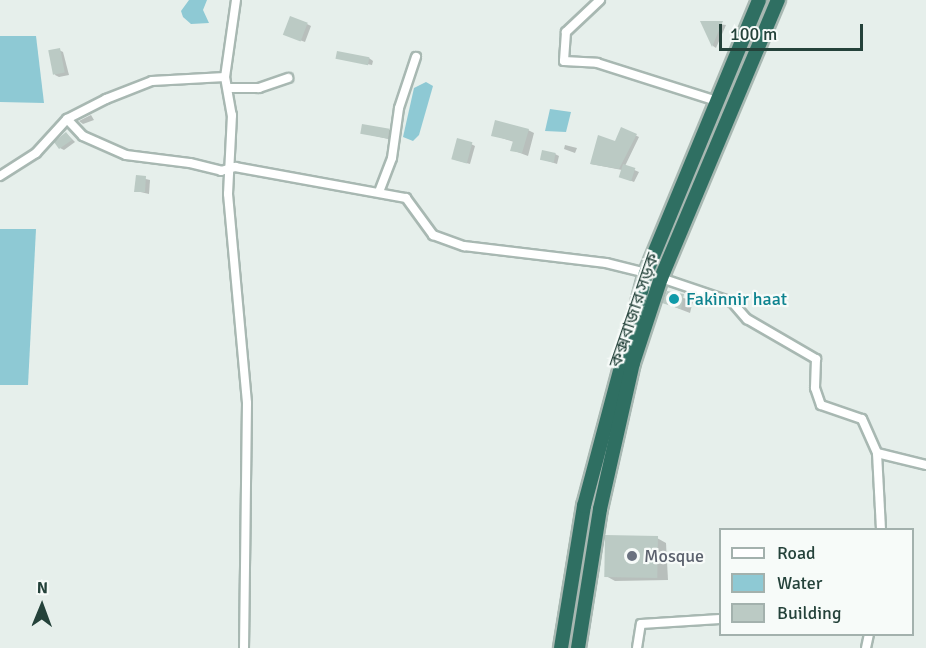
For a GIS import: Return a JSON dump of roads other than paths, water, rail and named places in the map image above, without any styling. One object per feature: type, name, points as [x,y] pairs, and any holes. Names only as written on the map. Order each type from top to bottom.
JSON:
[{"type":"highway","name":"কক্সবাজার সড়ক","points":[[561,648],[585,506],[646,273],[759,0]]},
{"type":"highway","name":"কক্সবাজার সড়ক","points":[[578,648],[615,436],[633,363],[661,278],[778,0]]},
{"type":"street","points":[[236,0],[225,77],[229,88],[228,171],[237,324],[247,403],[244,648]]},
{"type":"street","points":[[600,0],[566,32],[564,61],[597,63],[717,101]]},
{"type":"street","points":[[379,192],[392,158],[399,108],[416,57]]},
{"type":"street","points":[[0,176],[36,153],[68,119],[152,81],[225,77]]},
{"type":"street","points":[[229,88],[259,88],[288,78]]},
{"type":"street","points":[[68,119],[83,136],[126,155],[228,171],[235,167],[406,198],[433,235],[448,241],[606,264],[646,273]]},
{"type":"street","points":[[661,278],[732,302],[747,319],[816,359],[815,388],[821,405],[862,419],[877,453],[881,528]]},
{"type":"street","points":[[877,453],[926,465]]},
{"type":"street","points":[[637,648],[641,624],[719,618]]},
{"type":"water","points":[[189,0],[207,0],[203,10],[209,23],[191,24],[183,17],[181,11]]},
{"type":"water","points":[[0,36],[36,36],[44,103],[0,102]]},
{"type":"water","points":[[426,82],[433,86],[419,135],[413,141],[403,137],[414,88]]},
{"type":"water","points":[[550,109],[571,112],[566,132],[545,131]]},
{"type":"water","points":[[0,229],[36,229],[28,385],[0,385]]},
{"type":"place","name":"Fakinnir haat","points":[[674,299]]},
{"type":"place","name":"Mosque","points":[[632,556]]}]
